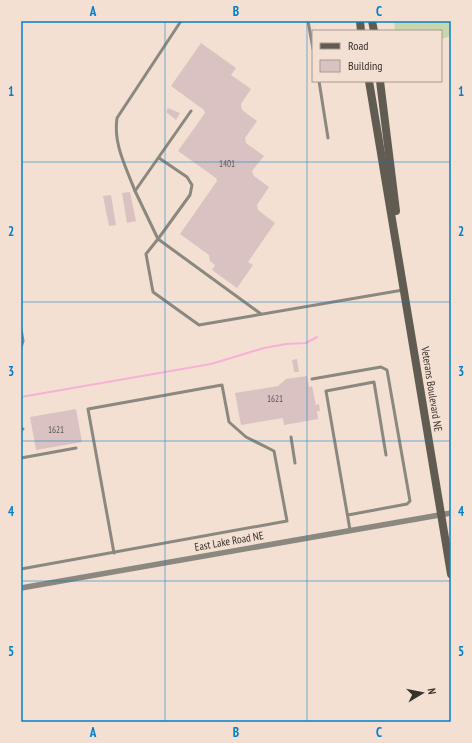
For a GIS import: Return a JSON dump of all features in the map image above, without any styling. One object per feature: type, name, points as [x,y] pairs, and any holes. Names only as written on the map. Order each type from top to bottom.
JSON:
[{"type":"main road","name":"Veterans Boulevard NE","points":[[369,82],[405,290],[451,574]]},
{"type":"main road","name":"Veterans Boulevard NE","points":[[380,82],[405,290]]},
{"type":"street","name":"East Lake Road NE","points":[[21,588],[451,513]]},
{"type":"lane","points":[[181,21],[117,118],[115,132],[118,147],[135,191],[158,239],[261,314]]},
{"type":"lane","points":[[308,21],[312,44]]},
{"type":"lane","points":[[319,82],[328,138]]},
{"type":"lane","points":[[135,191],[191,111]]},
{"type":"lane","points":[[159,158],[187,177],[192,185],[190,195],[146,254],[153,292],[198,325],[405,290]]},
{"type":"lane","points":[[21,329],[23,341],[21,347]]},
{"type":"lane","points":[[312,380],[381,367],[387,370],[410,501],[407,504],[348,515]]},
{"type":"lane","points":[[350,530],[326,391],[374,382],[386,455]]},
{"type":"lane","points":[[21,569],[114,553],[287,521],[274,451],[246,437],[229,422],[222,385],[88,409],[114,553]]},
{"type":"lane","points":[[291,438],[295,463]]},
{"type":"lane","points":[[21,458],[76,448]]},
{"type":"green space","points":[[394,21],[451,21],[451,36],[442,39],[442,30],[395,30]]},
{"type":"building","points":[[201,43],[236,68],[231,75],[251,89],[241,104],[242,110],[257,121],[245,138],[246,143],[264,156],[252,171],[254,176],[269,187],[257,205],[258,210],[275,223],[248,262],[253,265],[237,288],[212,270],[215,265],[210,261],[209,255],[180,234],[217,181],[216,178],[178,151],[205,113],[204,110],[171,86]]},
{"type":"building","points":[[168,108],[180,113],[176,120],[166,112]]},
{"type":"building","points":[[130,192],[136,221],[127,223],[122,193]]},
{"type":"building","points":[[111,195],[116,225],[109,226],[103,196]]},
{"type":"building","points":[[297,359],[299,372],[294,372],[292,360]]},
{"type":"building","points":[[307,376],[309,387],[312,386],[316,405],[319,404],[320,411],[317,411],[318,419],[284,425],[283,418],[241,425],[235,393],[278,386],[286,379]]},
{"type":"building","points":[[76,409],[82,442],[36,450],[30,417]]},
{"type":"waterway","points":[[21,397],[211,364],[264,348],[286,344],[306,343],[317,337]]}]
